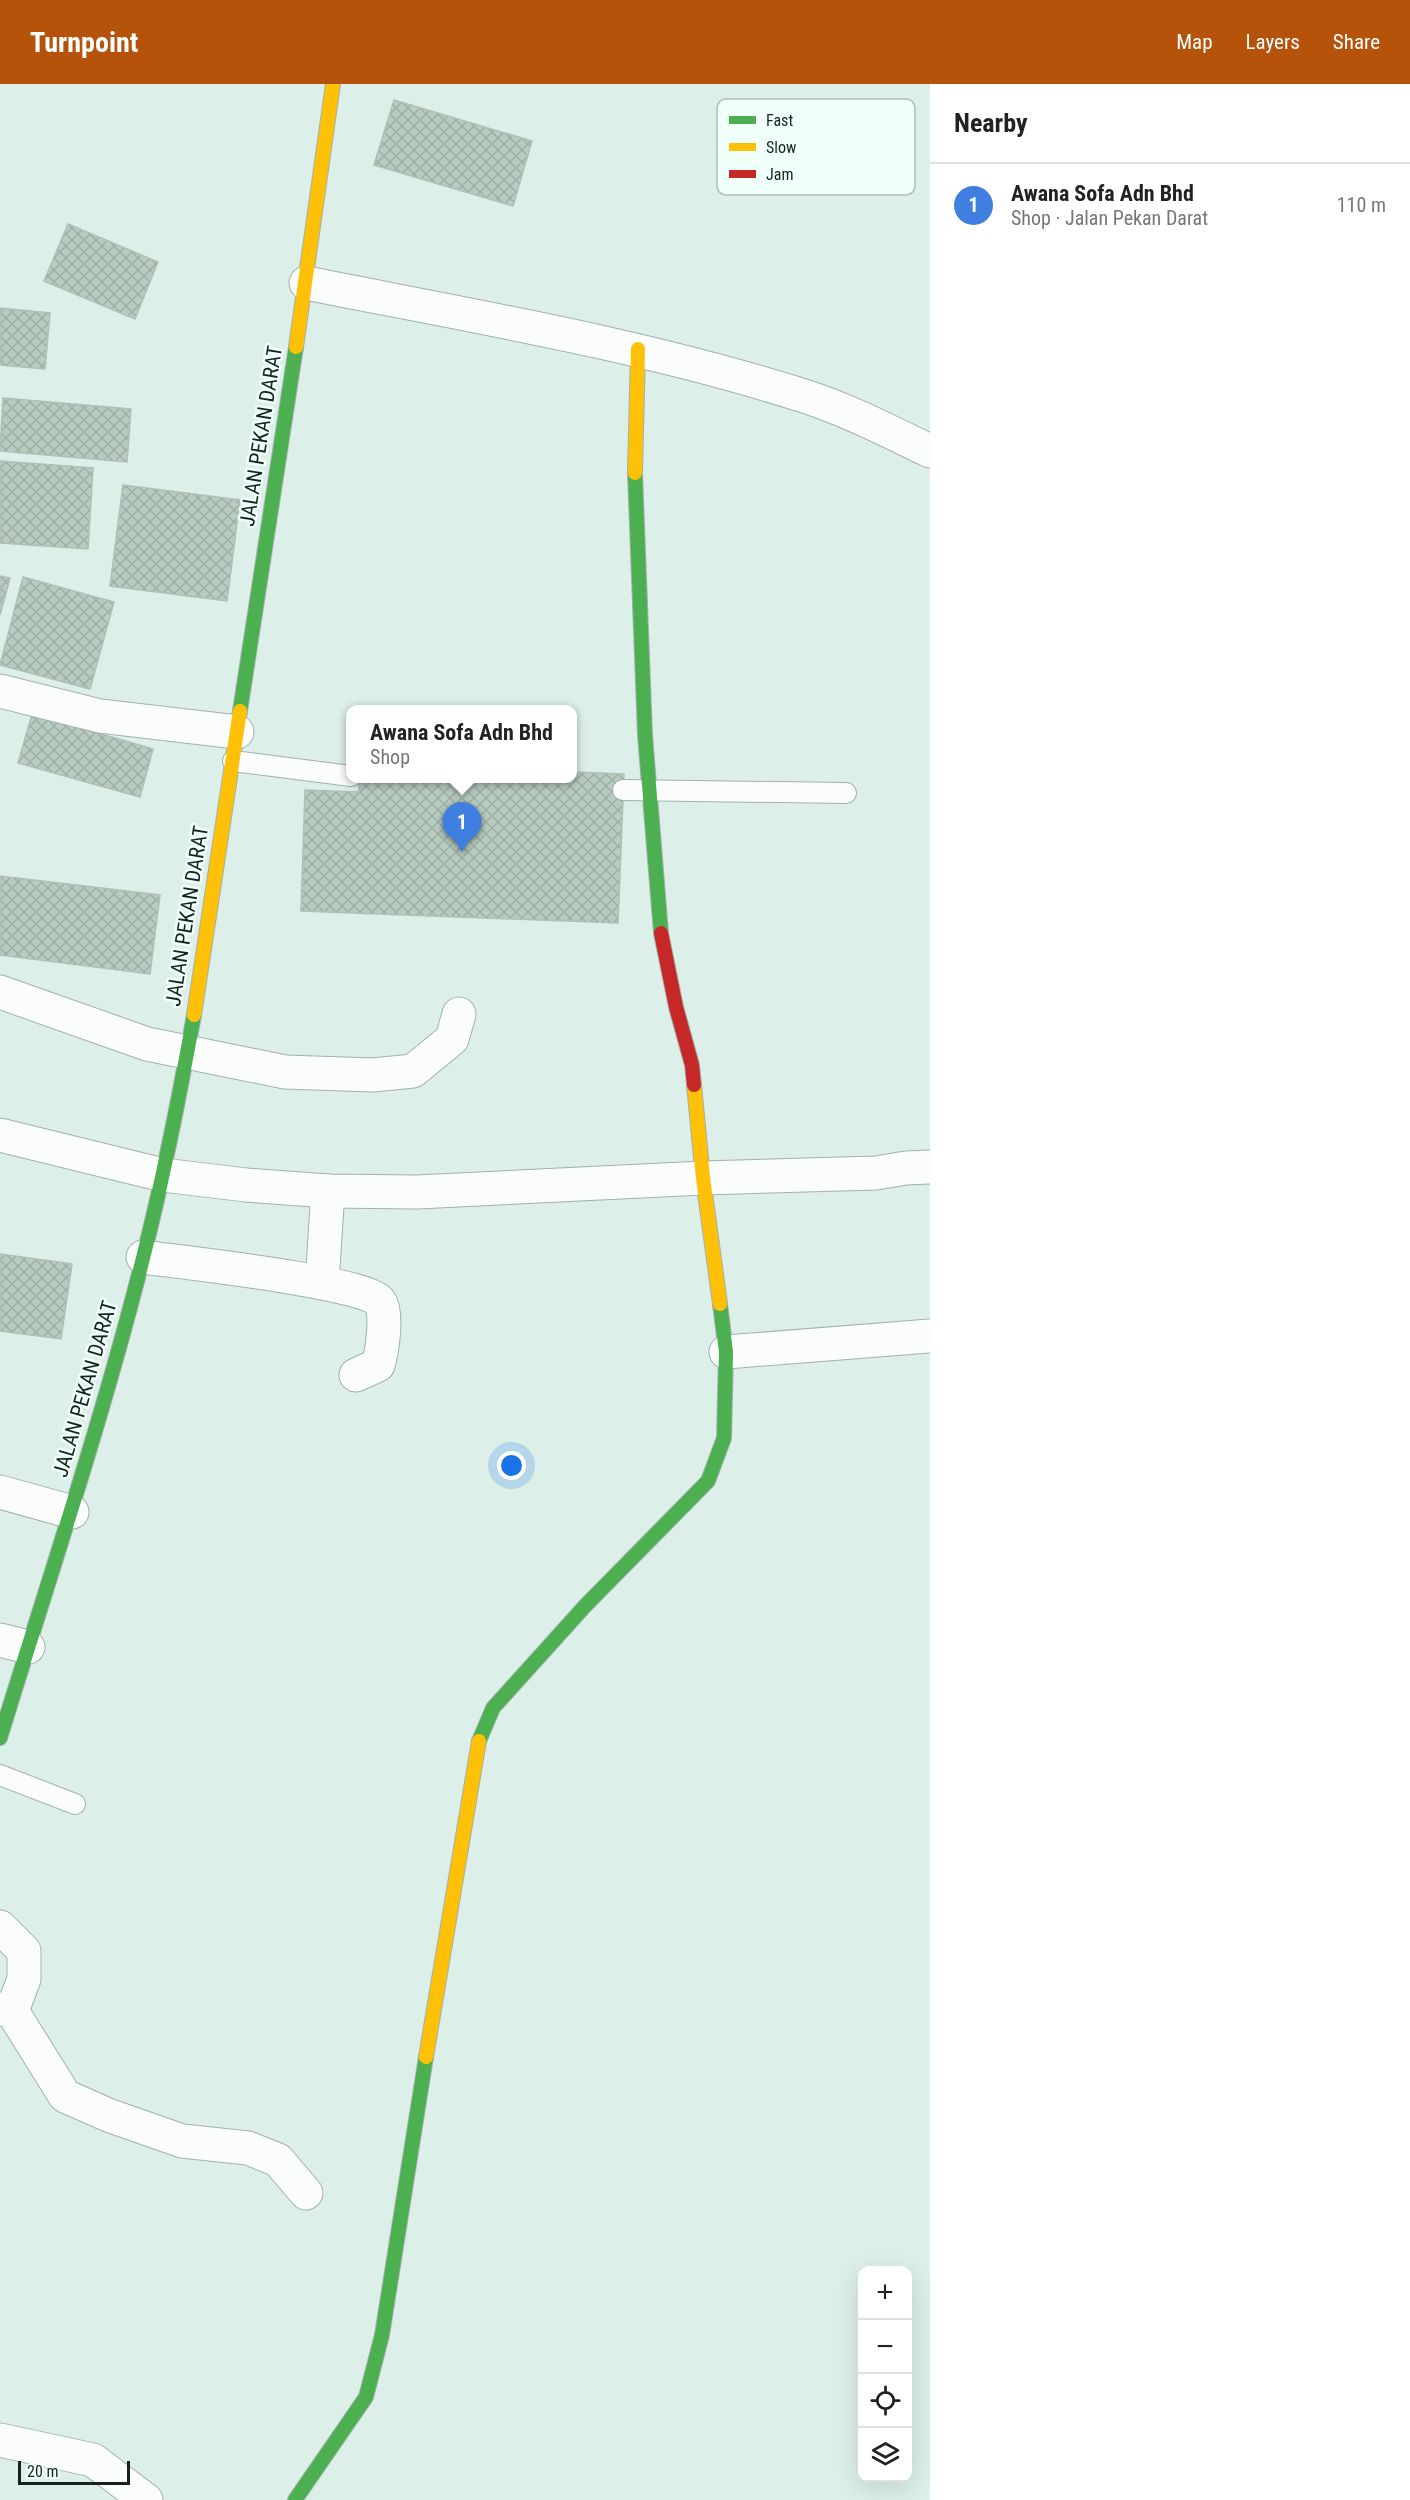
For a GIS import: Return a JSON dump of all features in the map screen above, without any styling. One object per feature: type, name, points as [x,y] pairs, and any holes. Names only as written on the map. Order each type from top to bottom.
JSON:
[{"type":"street","name":"JALAN PEKAN DARAT","points":[[0,1738],[14,1643],[72,1512],[131,1307],[163,1174],[186,1053],[235,747],[306,283],[333,84]]},
{"type":"street","points":[[306,283],[638,349],[803,395],[861,418],[930,451]]},
{"type":"street","points":[[295,2500],[366,2397],[382,2336],[480,1737],[493,1708],[585,1606],[708,1481],[724,1438],[726,1352],[703,1178],[692,1065],[676,1007],[659,925],[645,735],[635,481],[638,349]]},
{"type":"street","points":[[0,691],[235,747]]},
{"type":"street","points":[[0,992],[147,1044],[285,1072],[373,1075],[413,1071],[452,1039],[459,1014]]},
{"type":"street","points":[[0,1135],[163,1174],[246,1185],[328,1191],[417,1192],[703,1178],[876,1173],[930,1167]]},
{"type":"street","points":[[322,1283],[328,1191]]},
{"type":"street","points":[[143,1257],[322,1283],[373,1296],[381,1304],[383,1323],[381,1354],[378,1365],[356,1375]]},
{"type":"street","points":[[726,1352],[930,1336]]},
{"type":"street","points":[[0,1492],[72,1512]]},
{"type":"street","points":[[0,1927],[24,1951],[24,1979],[6,2010],[65,2096],[108,2115],[182,2141],[248,2148],[278,2160],[306,2193]]},
{"type":"street","points":[[0,2440],[93,2460],[146,2500]]},
{"type":"lane","points":[[235,747],[346,775]]},
{"type":"lane","points":[[623,790],[846,793]]},
{"type":"lane","points":[[0,1775],[75,1804]]},
{"type":"building","points":[[394,100],[532,141],[513,206],[374,165]]},
{"type":"building","points":[[68,224],[158,262],[135,319],[44,281]]},
{"type":"building","points":[[0,308],[50,313],[45,369],[0,365]]},
{"type":"building","points":[[3,398],[131,409],[127,462],[0,451]]},
{"type":"building","points":[[0,461],[93,468],[88,549],[0,543]]},
{"type":"building","points":[[123,485],[240,500],[227,601],[110,586]]},
{"type":"building","points":[[0,576],[10,578],[0,615]]},
{"type":"building","points":[[23,577],[114,602],[90,689],[0,665]]},
{"type":"building","points":[[32,714],[153,749],[140,797],[18,763]]},
{"type":"building","points":[[577,772],[624,774],[618,923],[301,911],[305,790],[359,792],[359,783],[577,783]]},
{"type":"building","points":[[0,876],[160,895],[150,974],[0,955]]},
{"type":"building","points":[[0,1254],[72,1264],[61,1339],[0,1331]]},
{"type":"traffic: fast","points":[[240,711],[296,347]]},
{"type":"traffic: fast","points":[[635,473],[645,735],[661,933]]},
{"type":"traffic: fast","points":[[0,1738],[95,1432],[130,1308],[166,1160],[194,1015]]},
{"type":"traffic: fast","points":[[479,1741],[493,1708],[585,1606],[708,1481],[724,1438],[726,1352],[720,1304]]},
{"type":"traffic: fast","points":[[295,2500],[366,2397],[382,2335],[426,2057]]},
{"type":"traffic: slow","points":[[296,347],[333,84]]},
{"type":"traffic: slow","points":[[635,473],[638,349]]},
{"type":"traffic: slow","points":[[194,1015],[240,711]]},
{"type":"traffic: slow","points":[[694,1085],[703,1178],[720,1304]]},
{"type":"traffic: slow","points":[[426,2057],[479,1741]]},
{"type":"traffic: jam","points":[[661,933],[676,1007],[692,1065],[694,1085]]},
{"type":"place","name":"Awana Sofa Adn Bhd","points":[[462,852]]}]
